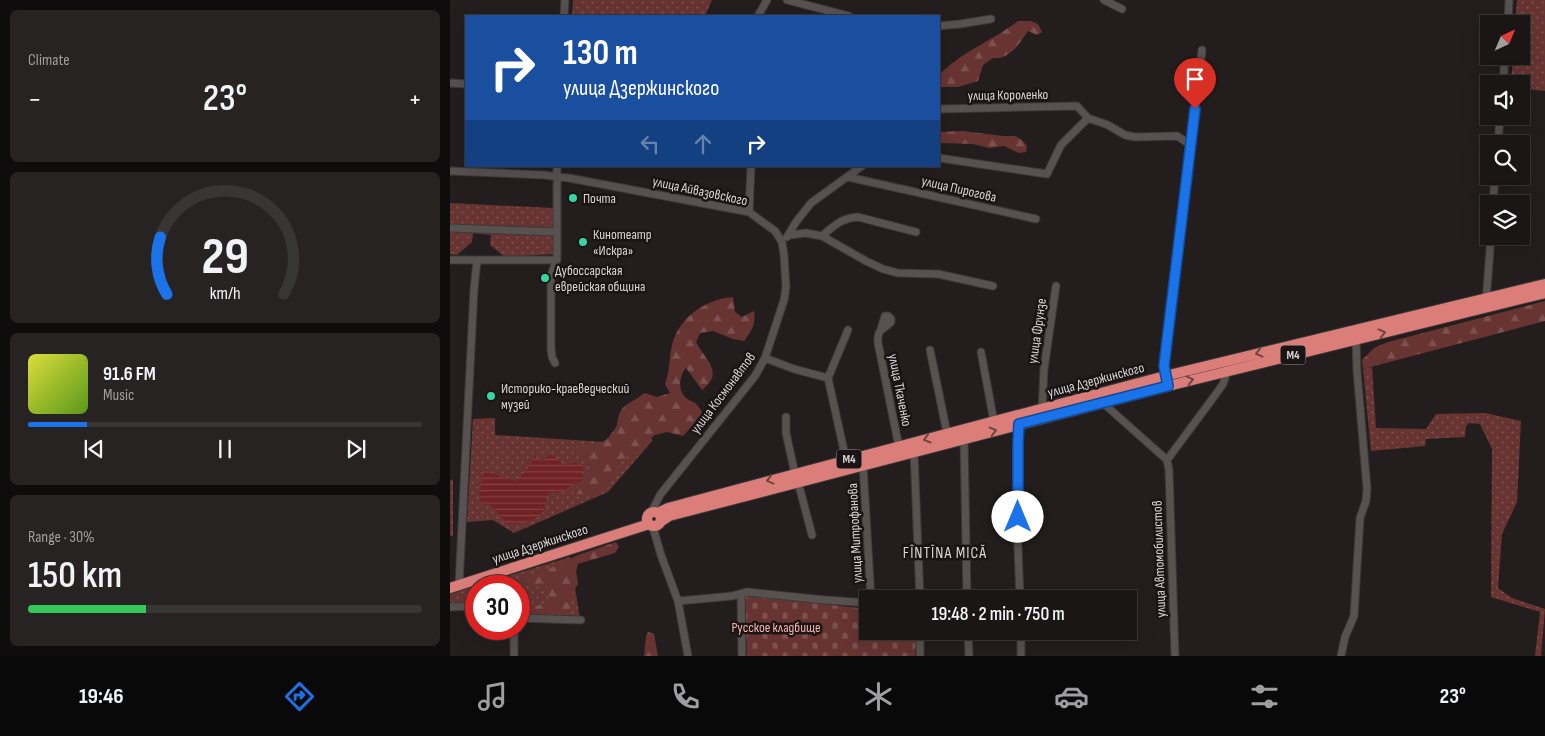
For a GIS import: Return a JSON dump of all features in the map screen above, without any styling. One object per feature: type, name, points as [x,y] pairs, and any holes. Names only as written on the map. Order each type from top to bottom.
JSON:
[{"type":"highway","name":"улица Дзержинского","points":[[797,478],[846,460],[947,433],[994,422],[1103,403],[1166,381],[1227,372],[1356,339],[1486,303],[1545,284]]},
{"type":"highway","name":"улица Дзержинского","points":[[455,586],[545,558],[652,521],[668,508],[914,452],[1019,424],[1042,413],[1166,381],[1486,303],[1545,293]]},
{"type":"street","points":[[564,15],[565,0]]},
{"type":"street","points":[[758,15],[766,0]]},
{"type":"street","points":[[787,0],[845,15]]},
{"type":"street","points":[[1104,0],[1122,9]]},
{"type":"street","points":[[1508,15],[1509,0]]},
{"type":"street","points":[[940,26],[991,19]]},
{"type":"street","points":[[1166,381],[1164,366],[1202,50]]},
{"type":"street","points":[[450,83],[465,84]]},
{"type":"street","name":"улица Короленко","points":[[940,109],[1077,106],[1088,118]]},
{"type":"street","points":[[940,158],[1047,174],[1061,145],[1088,118],[1108,125],[1125,135],[1134,137],[1177,136],[1191,145]]},
{"type":"street","points":[[556,364],[552,357],[551,348],[551,276],[557,260],[557,167]]},
{"type":"street","points":[[748,212],[751,167]]},
{"type":"street","points":[[782,242],[790,235],[796,222],[811,203],[861,167]]},
{"type":"street","name":"улица Айвазовского","points":[[450,170],[557,176],[748,212],[774,231]]},
{"type":"street","name":"улица Пирогова","points":[[848,177],[1036,219]]},
{"type":"street","points":[[822,236],[843,219],[858,217],[916,232]]},
{"type":"street","points":[[450,228],[557,232]]},
{"type":"street","name":"улица Космонавтов","points":[[652,521],[656,501],[755,376],[766,358],[781,313],[785,294],[786,269],[782,242],[774,231]]},
{"type":"street","points":[[790,235],[806,233],[822,236],[883,269],[898,273],[938,274],[993,286]]},
{"type":"street","points":[[1486,303],[1490,245]]},
{"type":"street","points":[[450,260],[557,260]]},
{"type":"street","points":[[455,586],[477,261]]},
{"type":"street","name":"улица Фрунзе","points":[[1042,413],[1044,370],[1056,286]]},
{"type":"street","name":"улица Ткаченко","points":[[881,329],[878,338],[899,447]]},
{"type":"street","points":[[846,460],[828,378],[848,330]]},
{"type":"street","points":[[1342,656],[1345,637],[1354,616],[1360,518],[1366,501],[1367,489],[1356,339]]},
{"type":"street","points":[[930,350],[947,433]]},
{"type":"street","points":[[981,352],[994,422]]},
{"type":"street","points":[[766,358],[794,369],[828,378]]},
{"type":"street","points":[[1103,403],[1167,460],[1223,384],[1227,372]]},
{"type":"street","points":[[786,417],[786,434],[812,535]]},
{"type":"street","points":[[1019,424],[1020,590]]},
{"type":"street","points":[[964,439],[967,590]]},
{"type":"street","points":[[914,452],[920,590]]},
{"type":"street","name":"улица Автомобилистов","points":[[1167,460],[1169,470],[1175,656]]},
{"type":"street","name":"улица Митрофанова","points":[[863,465],[871,590]]},
{"type":"street","points":[[652,521],[661,555],[678,601],[688,656]]},
{"type":"street","points":[[678,601],[747,592],[859,602]]},
{"type":"street","points":[[741,594],[742,656]]},
{"type":"street","points":[[450,607],[465,606]]},
{"type":"street","points":[[530,618],[581,620]]},
{"type":"street","points":[[514,640],[514,656]]},
{"type":"street","points":[[920,640],[920,656]]},
{"type":"street","points":[[968,640],[969,656]]},
{"type":"street","points":[[1021,640],[1021,656]]},
{"type":"green space","points":[[573,0],[712,0],[705,15],[572,15]]},
{"type":"green space","points":[[1517,0],[1545,0],[1545,91],[1530,90],[1530,75],[1512,75],[1512,65],[1530,65],[1530,15],[1516,15]]},
{"type":"green space","points":[[1018,21],[1031,21],[1038,24],[1042,32],[1037,35],[1028,31],[1009,54],[993,58],[983,65],[978,81],[958,87],[940,87],[940,74],[967,53]]},
{"type":"green space","points":[[962,131],[1015,136],[1027,146],[1026,152],[1019,153],[1004,146],[989,148],[973,144],[940,143],[940,132]]},
{"type":"green space","points":[[450,203],[553,208],[555,230],[554,254],[505,257],[490,245],[491,235],[473,233],[472,242],[457,255],[450,254]]},
{"type":"green space","points":[[733,297],[735,312],[742,317],[754,311],[754,324],[749,334],[744,341],[713,331],[700,333],[696,342],[708,360],[713,372],[709,384],[702,390],[686,368],[682,374],[680,386],[682,394],[697,405],[702,412],[701,416],[683,436],[667,432],[655,435],[622,460],[607,489],[598,494],[577,494],[574,491],[582,482],[591,466],[580,459],[577,447],[600,443],[616,434],[620,412],[626,405],[645,393],[657,397],[670,393],[665,384],[672,345],[681,326],[695,311],[713,301]]},
{"type":"green space","points":[[1545,301],[1545,321],[1363,369],[1362,360],[1374,348],[1388,342]]},
{"type":"green space","points":[[1372,367],[1376,428],[1426,429],[1436,414],[1485,413],[1521,421],[1517,502],[1502,534],[1498,588],[1512,598],[1545,609],[1541,656],[1535,656],[1540,612],[1491,597],[1492,449],[1480,424],[1469,423],[1466,426],[1465,437],[1426,439],[1425,446],[1371,451],[1363,369]]},
{"type":"green space","points":[[495,418],[495,435],[605,442],[623,418],[653,440],[608,492],[514,533],[493,520],[467,522],[473,419]]},
{"type":"green space","points":[[453,479],[453,536],[450,536],[450,481]]},
{"type":"green space","points":[[616,542],[619,547],[615,553],[578,564],[576,571],[578,584],[570,597],[571,618],[530,616],[530,610],[548,601],[547,587],[544,582],[530,585],[530,576],[578,555]]},
{"type":"green space","points":[[570,557],[580,619],[530,617],[530,575],[512,575]]},
{"type":"green space","points":[[465,589],[465,607],[450,608],[450,594]]},
{"type":"green space","name":"Русское кладбище","points":[[745,595],[859,608],[859,640],[916,640],[915,656],[747,656]]},
{"type":"green space","points":[[648,632],[654,634],[658,656],[644,656]]},
{"type":"shaded area","points":[[550,454],[566,466],[573,462],[583,466],[582,481],[572,485],[563,492],[548,493],[544,510],[536,518],[521,523],[507,524],[491,505],[481,503],[479,494],[484,470],[516,481],[529,467],[535,456],[541,462]]},
{"type":"place","name":"Почта","points":[[573,198]]},
{"type":"place","name":"Кинотеатр «Искра»","points":[[583,242]]},
{"type":"place","name":"Дубоссарская еврейская община","points":[[545,278]]},
{"type":"place","name":"Историко-краеведческий музей","points":[[491,396]]},
{"type":"district","name":"FÎNTÎNA MICĂ","points":[[945,553]]},
{"type":"route","points":[[1018,517],[1019,424],[1168,386],[1164,366],[1195,109]]}]
